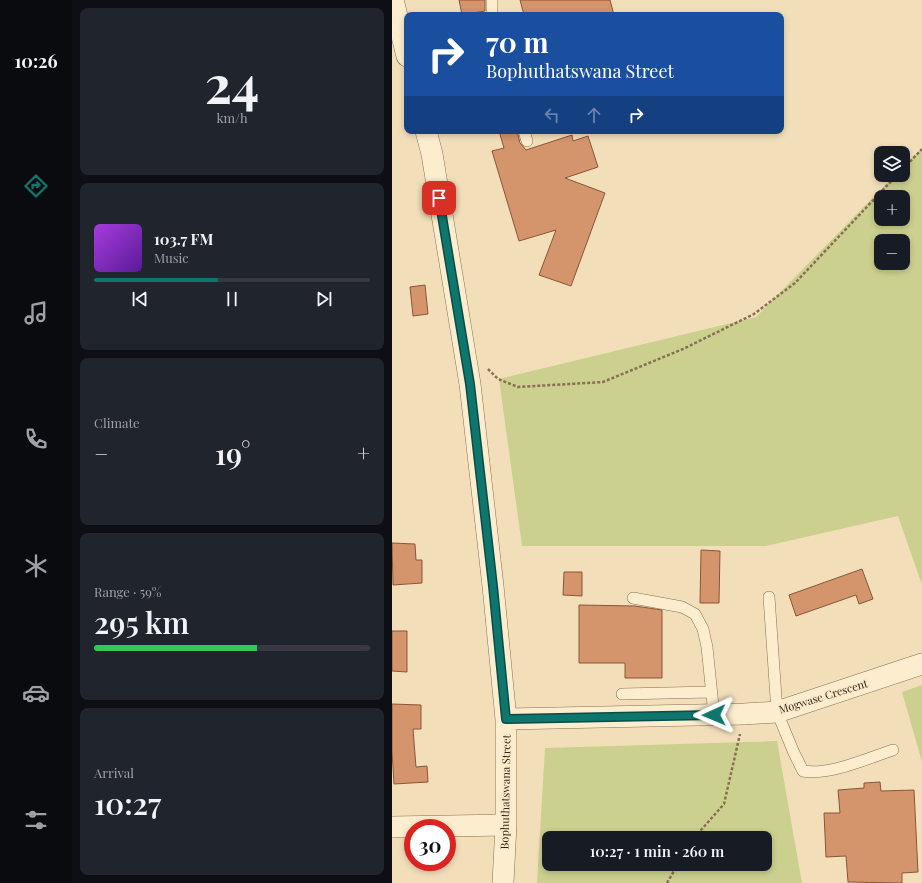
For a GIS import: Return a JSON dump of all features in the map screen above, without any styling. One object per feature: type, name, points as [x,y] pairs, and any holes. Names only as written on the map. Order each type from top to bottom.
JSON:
[{"type":"street","points":[[393,0],[404,44]]},
{"type":"street","name":"Bophuthatswana Street","points":[[427,134],[432,154],[464,345],[493,586],[506,719],[506,824],[503,883]]},
{"type":"street","name":"Mogwase Crescent","points":[[506,719],[714,715],[777,712],[922,664]]},
{"type":"street","points":[[392,827],[506,824]]},
{"type":"lane","points":[[492,0],[492,12]]},
{"type":"lane","points":[[769,597],[777,712],[803,771],[818,772],[893,750]]},
{"type":"lane","points":[[633,598],[682,607],[695,614],[703,629],[707,648],[714,715]]},
{"type":"lane","points":[[622,694],[711,692]]},
{"type":"path","points":[[910,162],[922,149]]},
{"type":"path","points":[[464,345],[498,380],[518,387],[603,382],[683,349],[754,314],[795,283],[890,182]]},
{"type":"path","points":[[700,831],[724,804],[744,714]]},
{"type":"path","points":[[667,883],[674,871]]},
{"type":"green space","points":[[922,148],[922,585],[898,516],[766,546],[522,546],[499,379],[756,317],[874,196],[874,226],[910,226],[910,190],[880,190],[888,182],[910,182],[910,160]]},
{"type":"green space","points":[[922,685],[922,762],[902,692]]},
{"type":"green space","points":[[777,741],[802,883],[537,883],[545,748]]},
{"type":"building","points":[[459,0],[485,0],[485,11],[461,12]]},
{"type":"building","points":[[520,0],[610,0],[613,12],[523,12]]},
{"type":"building","points":[[500,134],[518,134],[520,143],[526,150],[572,135],[573,141],[588,136],[598,167],[565,178],[605,193],[571,286],[539,275],[556,230],[519,241],[492,151],[504,148]]},
{"type":"building","points":[[425,285],[428,314],[413,316],[410,287]]},
{"type":"building","points":[[392,543],[415,544],[416,560],[422,560],[422,583],[393,585]]},
{"type":"building","points":[[701,550],[720,551],[719,603],[700,603]]},
{"type":"building","points":[[862,569],[873,599],[859,604],[856,595],[796,616],[789,595]]},
{"type":"building","points":[[564,572],[582,572],[582,596],[563,595]]},
{"type":"building","points":[[579,605],[635,606],[662,610],[662,678],[625,678],[625,663],[579,663]]},
{"type":"building","points":[[392,631],[407,631],[407,672],[392,671]]},
{"type":"building","points":[[392,704],[421,705],[421,729],[413,729],[416,767],[427,766],[428,782],[394,784]]},
{"type":"building","points":[[880,782],[881,791],[914,790],[918,872],[902,873],[902,883],[848,882],[846,856],[826,857],[824,813],[840,813],[838,790],[864,788],[864,783]]},
{"type":"route","points":[[439,198],[470,384],[493,586],[506,719],[714,715]]}]
